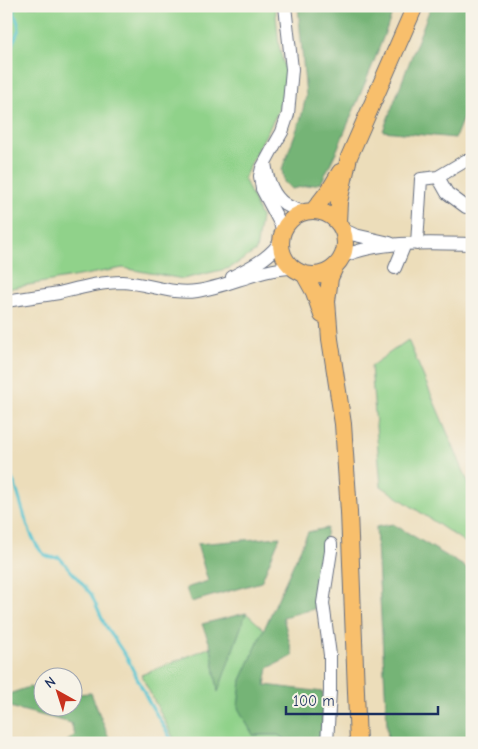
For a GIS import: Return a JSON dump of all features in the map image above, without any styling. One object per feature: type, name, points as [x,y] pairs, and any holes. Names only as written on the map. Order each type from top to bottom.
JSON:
[{"type":"main road","points":[[330,339],[317,297],[309,281],[287,262],[283,254],[282,236],[287,224],[293,218],[308,211],[330,189],[350,157],[415,6]]},
{"type":"main road","points":[[350,157],[339,202],[340,225],[346,243],[330,278],[327,301],[330,339],[343,424],[349,512],[358,743]]},
{"type":"main road","points":[[308,211],[329,214],[340,225]]},
{"type":"main road","points":[[299,271],[315,275],[326,273],[338,262]]},
{"type":"street","points":[[216,287],[261,261],[276,248],[282,236],[280,223],[262,189],[260,176],[262,168],[282,132],[288,114],[292,69],[285,6]]},
{"type":"street","points":[[395,268],[405,244],[421,179],[438,177],[465,160],[472,161]]},
{"type":"street","points":[[266,163],[270,183],[280,199],[285,204],[308,211]]},
{"type":"street","points":[[438,177],[447,193],[466,207],[472,207]]},
{"type":"street","points":[[340,225],[355,236],[405,244]]},
{"type":"street","points":[[338,262],[361,250],[405,244],[472,244]]},
{"type":"street","points":[[6,301],[38,297],[105,283],[135,283],[173,291],[196,291],[273,270],[299,271]]},
{"type":"street","points":[[327,743],[330,655],[323,603],[331,544]]},
{"type":"green space","points":[[6,6],[275,6],[279,46],[286,74],[279,110],[244,178],[261,217],[256,251],[230,268],[183,279],[123,268],[6,289]]},
{"type":"green space","points":[[298,6],[396,6],[337,150],[321,183],[292,189],[284,182],[282,169],[301,118],[306,96]]},
{"type":"green space","points":[[431,6],[472,6],[472,95],[455,138],[383,131]]},
{"type":"green space","points":[[408,340],[472,491],[472,547],[381,486],[371,366]]},
{"type":"green space","points":[[393,524],[472,571],[472,743],[388,743],[376,527]]},
{"type":"green space","points":[[327,528],[314,609],[283,617],[293,656],[268,668],[265,685],[323,692],[322,743],[291,743],[278,735],[253,735],[238,708],[241,680],[308,532]]},
{"type":"green space","points":[[280,537],[261,582],[191,602],[186,588],[208,581],[197,544]]},
{"type":"green space","points":[[246,613],[265,630],[241,680],[253,735],[278,735],[291,743],[176,743],[141,675],[211,647],[218,690]]},
{"type":"green space","points":[[246,613],[218,692],[211,647],[202,624]]},
{"type":"green space","points":[[29,687],[32,688],[32,713],[6,706],[6,695]]},
{"type":"green space","points":[[91,693],[111,743],[65,743],[75,735],[71,723],[44,716],[82,716],[82,694]]},
{"type":"waterway","points":[[6,67],[10,50],[19,29],[14,6]]},
{"type":"waterway","points":[[6,146],[11,198],[6,286]]},
{"type":"waterway","points":[[6,467],[15,485],[34,541],[46,555],[59,557],[91,594],[105,625],[127,658],[150,704],[173,743]]}]
